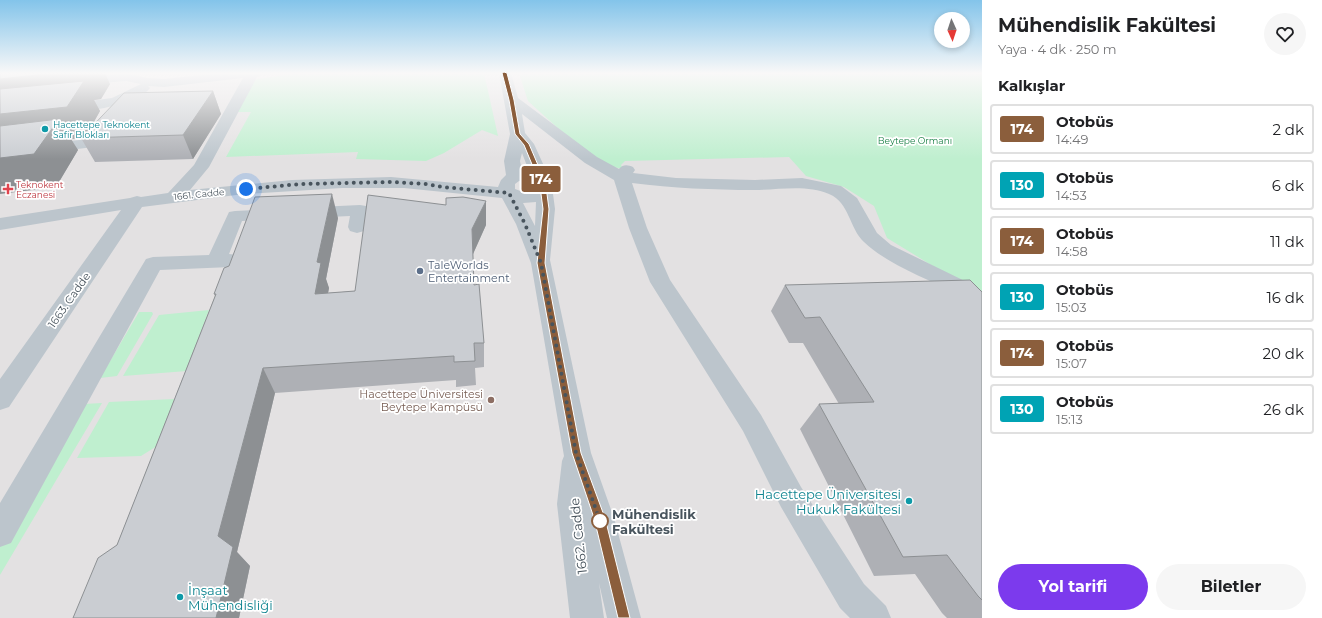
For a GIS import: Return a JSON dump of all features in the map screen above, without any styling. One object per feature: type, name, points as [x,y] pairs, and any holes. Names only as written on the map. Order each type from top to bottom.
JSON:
[{"type":"street","points":[[53,110],[114,102]]},
{"type":"street","points":[[175,196],[201,167],[238,102]]},
{"type":"street","name":"1662. Cadde","points":[[512,102],[518,134],[512,161],[512,183],[525,224],[541,263],[576,453],[599,518],[624,618]]},
{"type":"street","points":[[514,102],[591,160],[625,174],[676,183],[747,185],[802,183],[835,190],[851,202],[869,237],[884,249],[964,290],[982,302]]},
{"type":"street","name":"1662. Cadde","points":[[518,134],[526,144],[542,186],[546,209],[541,263]]},
{"type":"street","points":[[0,154],[88,144]]},
{"type":"street","points":[[625,174],[638,228],[660,282],[752,423],[791,497],[852,596],[874,618]]},
{"type":"street","name":"1661. Cadde","points":[[0,224],[137,201],[301,184],[392,182],[425,184],[442,187],[512,183],[513,196],[526,199],[533,198],[542,186]]},
{"type":"street","name":"1663. Cadde","points":[[0,399],[137,201]]},
{"type":"street","points":[[0,532],[153,264],[224,260],[234,216],[360,210],[357,228]]},
{"type":"street","name":"1662. Cadde","points":[[576,453],[572,504],[587,618]]},
{"type":"shaded area","name":"Hacettepe Üniversitesi Beytepe Kampüsü","points":[[0,102],[786,102],[982,182],[982,618],[0,618]]},
{"type":"green space","points":[[240,102],[490,102],[498,136],[482,130],[444,153],[426,161],[356,159],[358,152],[226,157],[251,112],[234,112]]},
{"type":"green space","name":"Beytepe Ormanı","points":[[529,102],[982,102],[982,296],[887,238],[874,206],[844,187],[806,176],[789,157],[625,161],[621,165],[623,169],[608,166],[573,142]]},
{"type":"green space","points":[[209,310],[187,371],[123,376],[159,315]]},
{"type":"green space","points":[[139,312],[152,312],[153,314],[117,376],[100,378]]},
{"type":"green space","points":[[175,399],[157,446],[141,456],[77,458],[109,402]]},
{"type":"green space","points":[[102,403],[0,575],[0,546],[84,404]]},
{"type":"building","points":[[0,102],[70,102],[67,107],[0,114]]},
{"type":"building","points":[[116,102],[206,102],[183,135],[81,138]]},
{"type":"building","points":[[59,119],[34,154],[0,158],[0,126]]},
{"type":"building","points":[[332,194],[317,262],[321,263],[315,294],[355,291],[368,195],[446,205],[446,198],[463,197],[486,201],[472,229],[474,285],[479,284],[484,343],[474,343],[475,361],[454,362],[454,356],[263,368],[218,536],[233,547],[216,618],[73,618],[98,558],[117,545],[216,294],[214,294],[224,268],[229,266],[255,197]]},
{"type":"building","points":[[970,280],[982,292],[982,600],[947,555],[903,557],[819,404],[874,402],[820,317],[805,318],[785,285]]},
{"type":"bus line","name":"174","points":[[512,102],[518,134],[526,144],[541,179],[547,186],[544,194],[546,209],[541,263],[576,453],[599,518],[624,618]]},
{"type":"place","name":"Hacettepe Teknokent Safir Blokları","points":[[45,129]]},
{"type":"place","name":"Teknokent Eczanesi","points":[[8,189]]},
{"type":"place","name":"TaleWorlds Entertainment","points":[[420,271]]},
{"type":"place","name":"Hacettepe Üniversitesi Beytepe Kampüsü","points":[[491,400]]},
{"type":"place","name":"Hacettepe Üniversitesi Hukuk Fakültesi","points":[[909,501]]},
{"type":"place","name":"Mühendislik Fakültesi","points":[[600,521]]},
{"type":"place","name":"İnşaat Mühendisliği","points":[[180,597]]},
{"type":"route","points":[[246,189],[301,184],[392,182],[509,193],[525,224],[541,263],[576,453],[600,521]]}]
